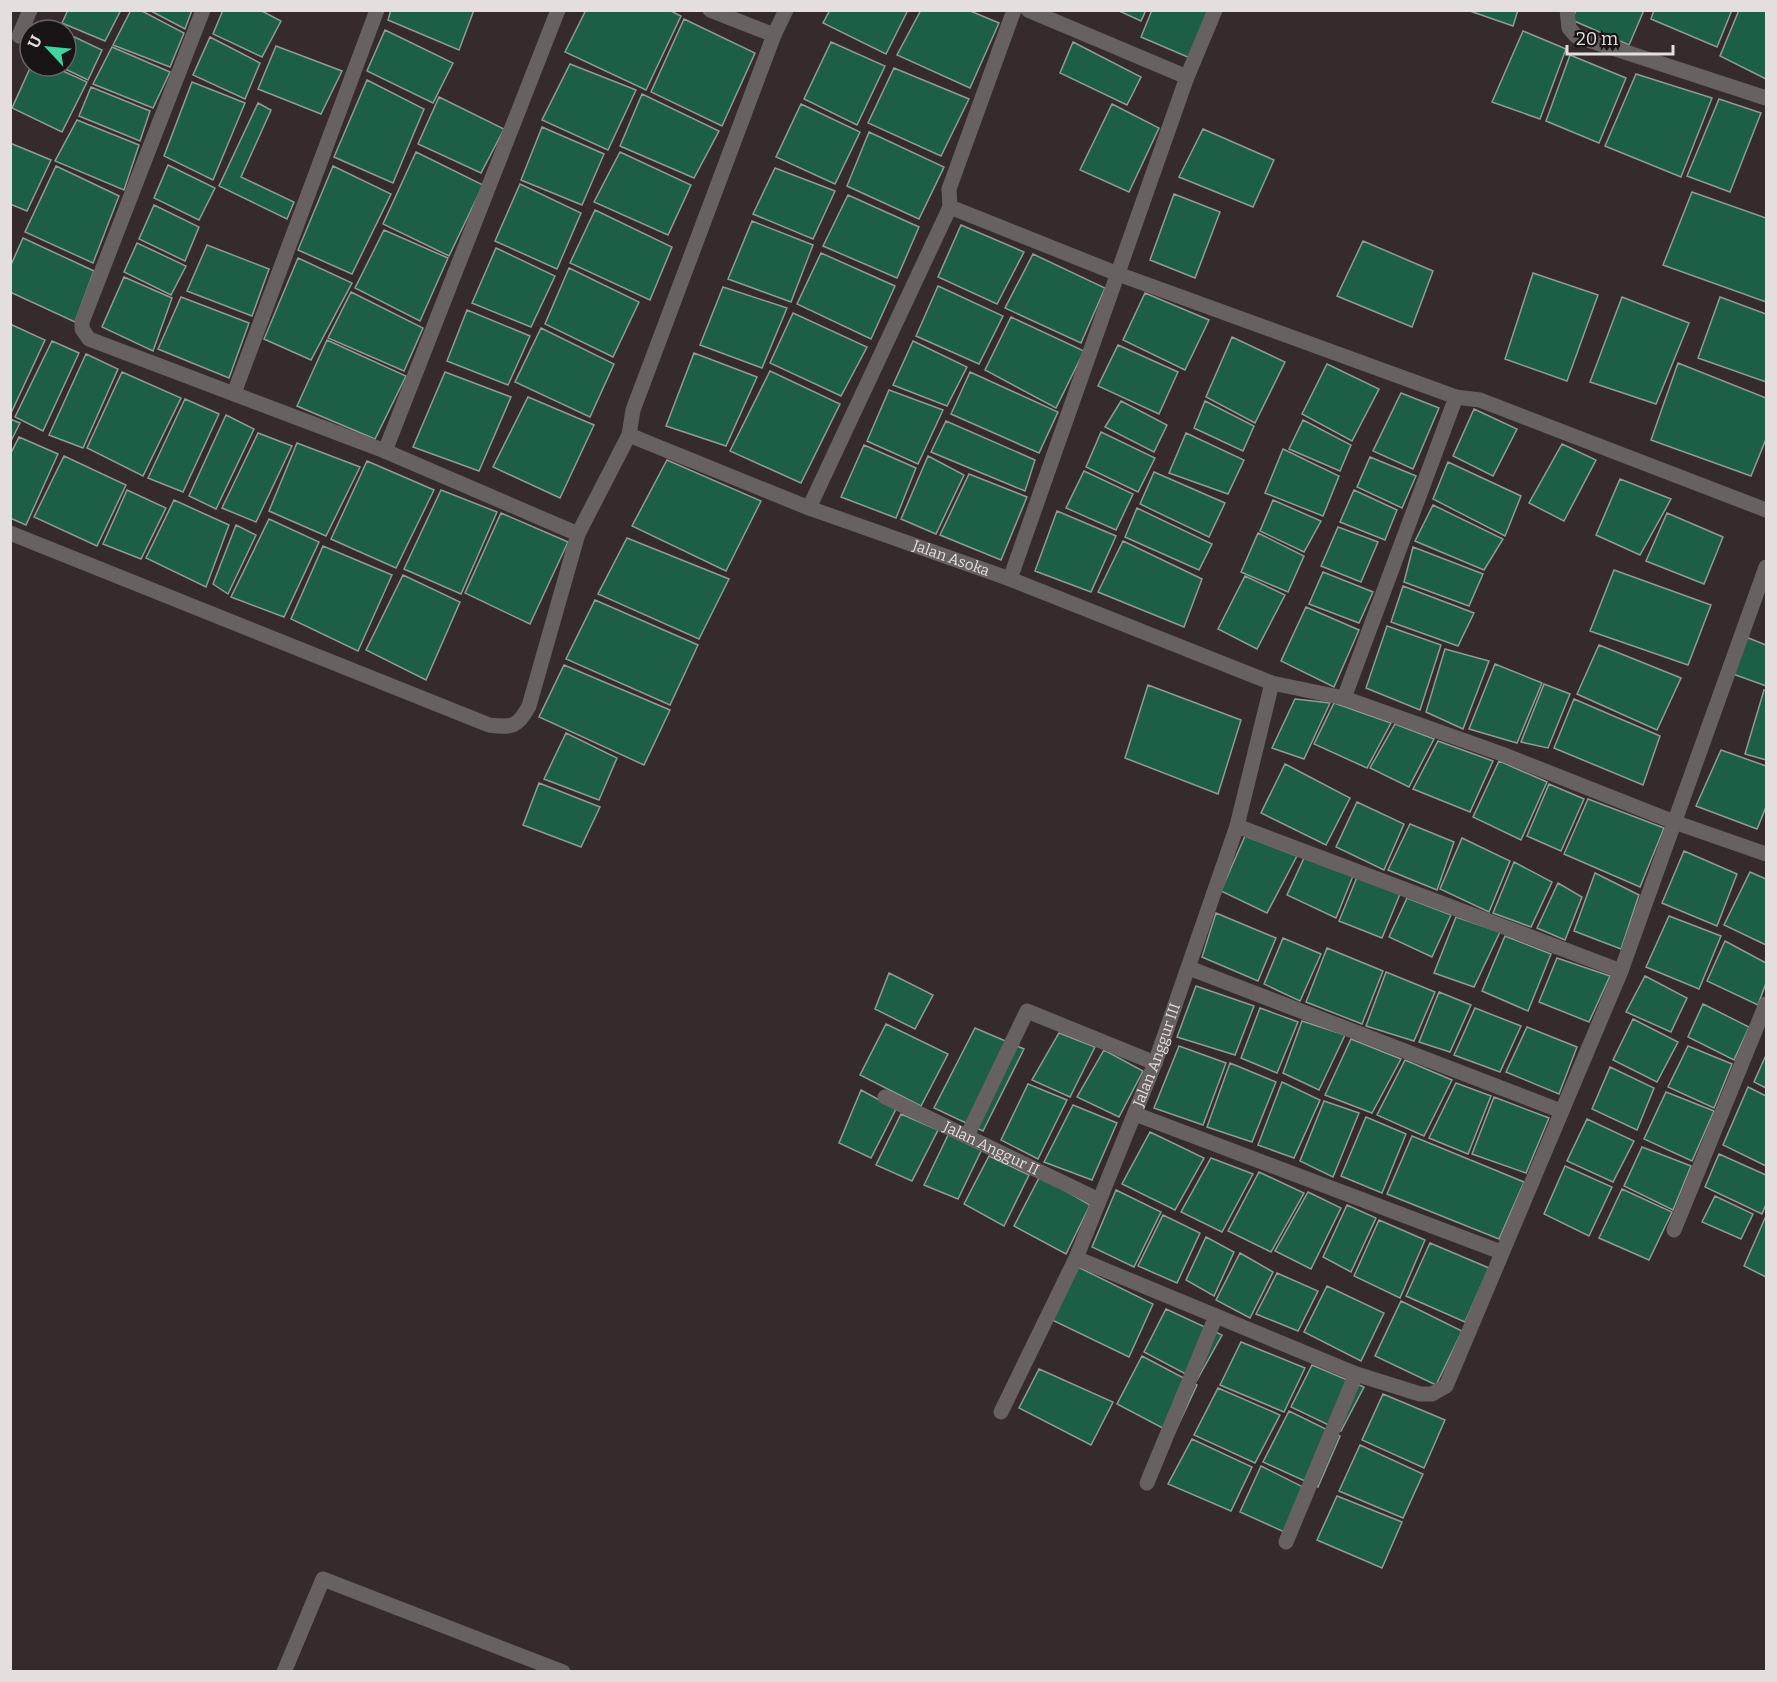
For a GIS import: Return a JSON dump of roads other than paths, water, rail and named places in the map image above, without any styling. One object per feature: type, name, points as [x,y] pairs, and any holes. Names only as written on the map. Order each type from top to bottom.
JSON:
[{"type":"street","points":[[203,10],[82,322],[82,329],[89,339],[385,451],[578,534]]},
{"type":"street","points":[[234,393],[377,10]]},
{"type":"street","points":[[385,451],[558,10]]},
{"type":"street","points":[[710,10],[774,35]]},
{"type":"street","points":[[10,533],[489,725],[507,728],[521,720],[529,706],[578,534],[629,435],[633,410],[774,35],[786,10]]},
{"type":"street","points":[[809,508],[950,207],[950,189],[1014,10]]},
{"type":"street","points":[[1028,10],[1187,77]]},
{"type":"street","points":[[1010,579],[1187,77],[1215,10]]},
{"type":"street","points":[[1567,10],[1569,28],[1576,36],[1767,99]]},
{"type":"street","points":[[950,207],[1118,274],[1456,397],[1480,400],[1767,510]]},
{"type":"street","points":[[1344,698],[1456,397]]},
{"type":"street","name":"Jalan Asoka","points":[[629,435],[809,508],[1010,579],[1272,683],[1344,698],[1502,754],[1674,822],[1767,854]]},
{"type":"street","points":[[1076,1258],[1356,1374],[1420,1394],[1432,1394],[1446,1386],[1621,971],[1767,567]]},
{"type":"street","name":"Jalan Anggur III","points":[[1001,1412],[1076,1258],[1155,1063],[1237,826],[1272,683]]},
{"type":"street","points":[[1237,826],[1621,971]]},
{"type":"street","points":[[1189,968],[1561,1111]]},
{"type":"street","points":[[1674,1230],[1767,1004]]},
{"type":"street","points":[[967,1136],[1027,1011],[1155,1063]]},
{"type":"street","name":"Jalan Anggur II","points":[[885,1097],[1099,1200]]},
{"type":"street","points":[[1135,1114],[1501,1252]]},
{"type":"street","points":[[1147,1483],[1216,1316]]},
{"type":"street","points":[[1286,1542],[1356,1374]]},
{"type":"street","points":[[284,1671],[323,1579],[563,1671]]}]
